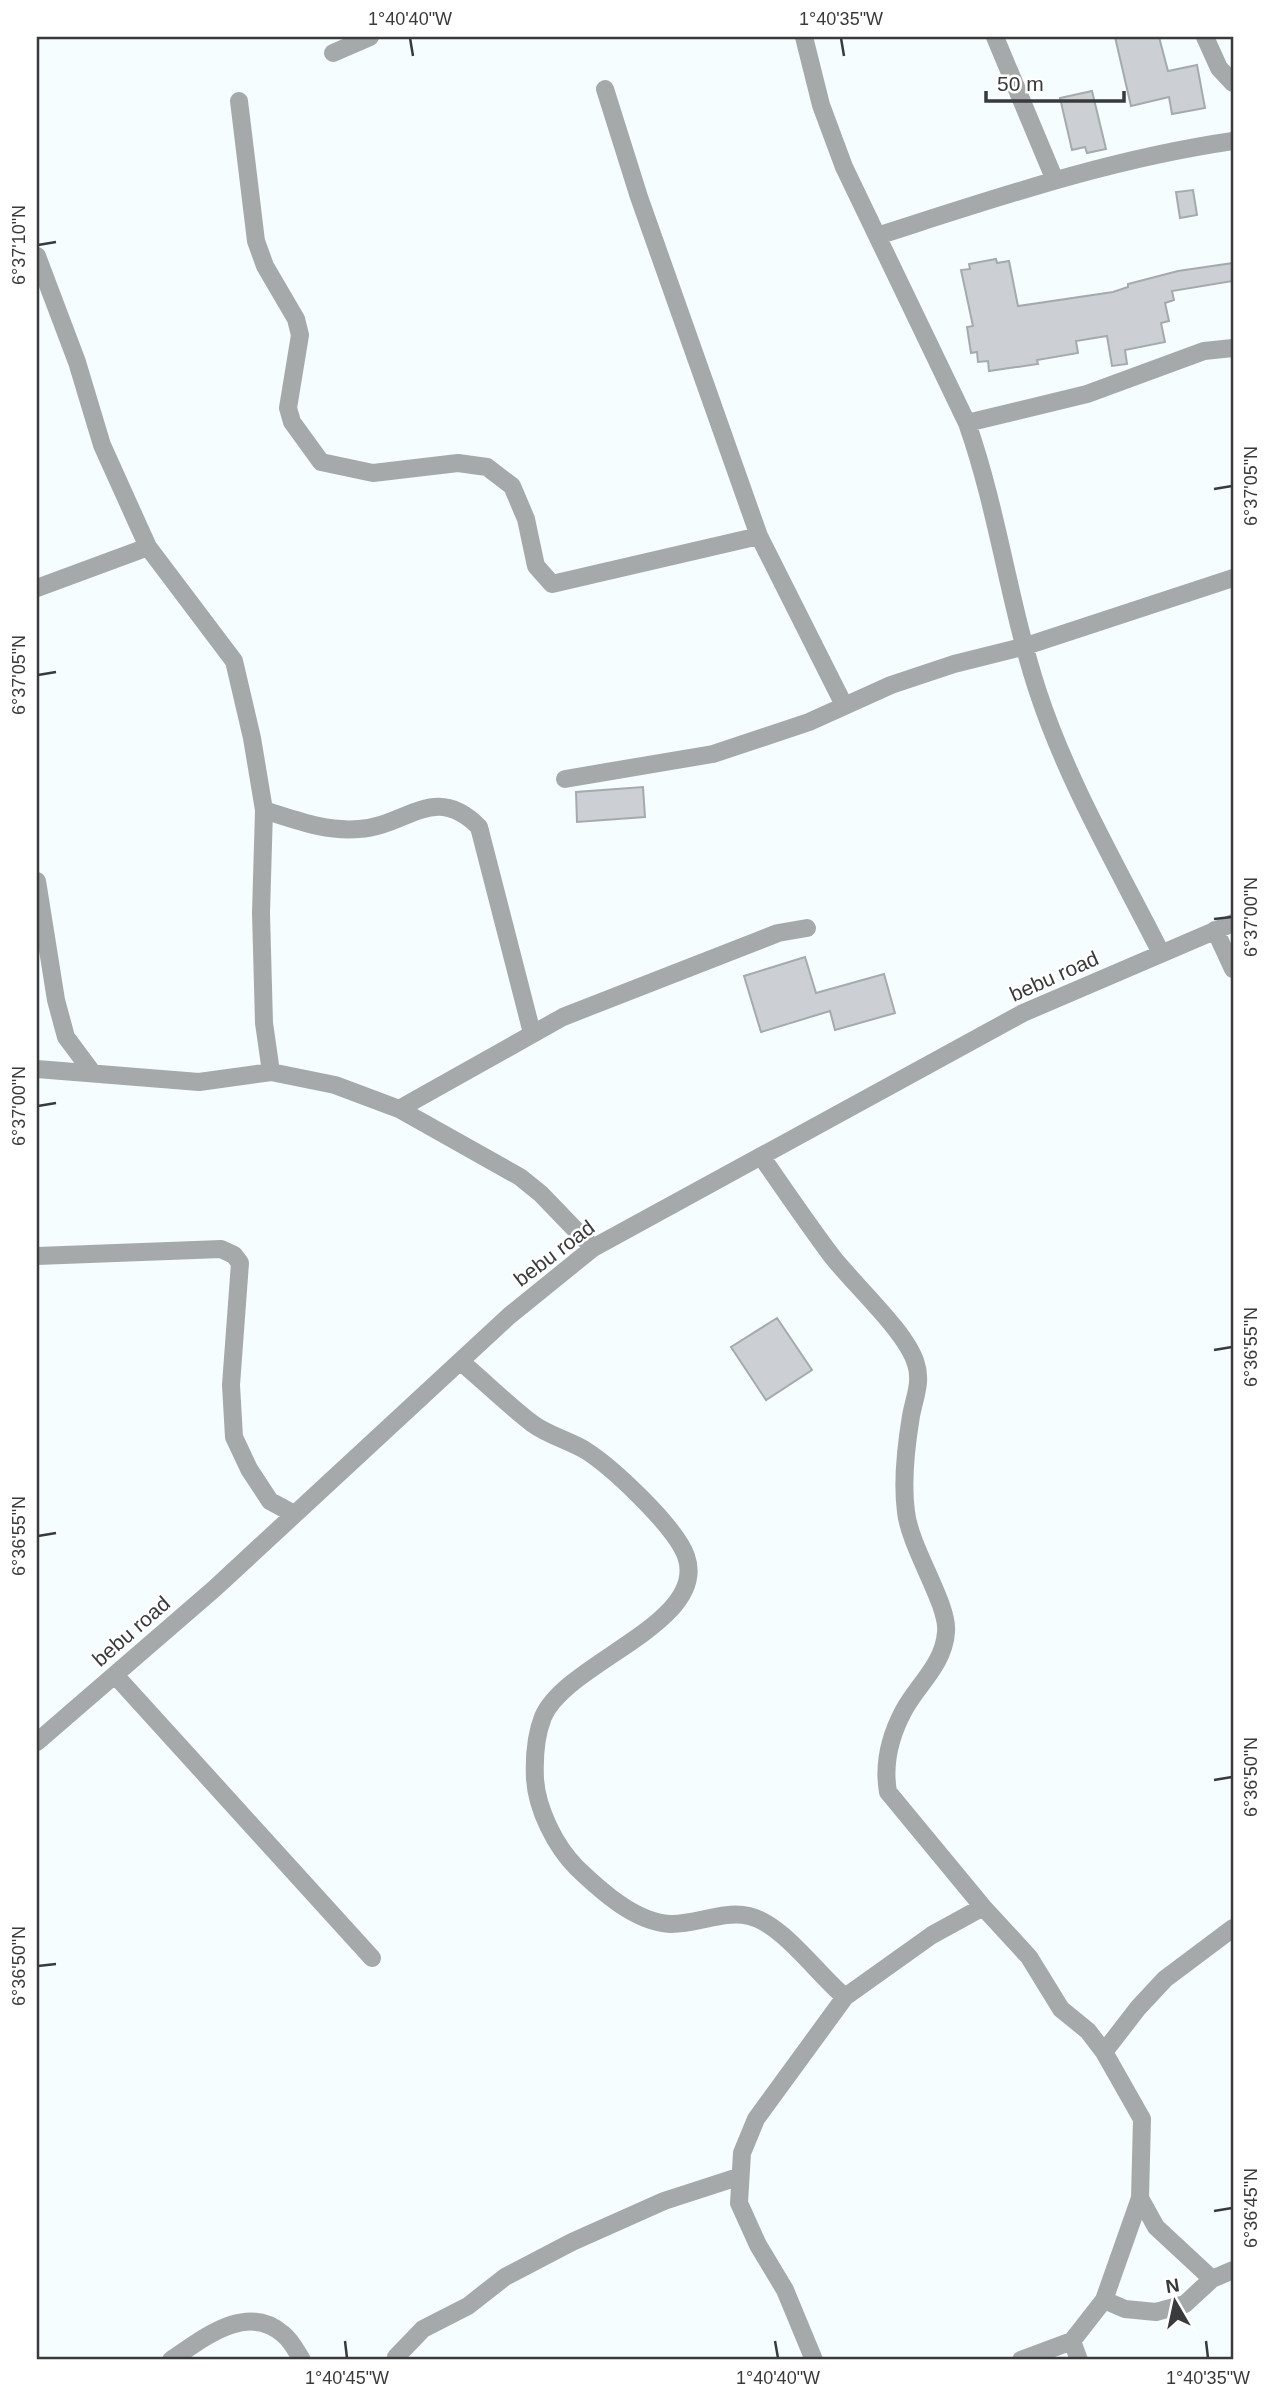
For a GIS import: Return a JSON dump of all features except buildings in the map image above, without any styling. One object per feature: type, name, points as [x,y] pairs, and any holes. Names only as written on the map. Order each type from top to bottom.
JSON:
[{"type":"street","points":[[333,53],[370,37]]},
{"type":"street","points":[[804,37],[821,105],[844,167],[967,423],[981,463],[1026,646],[1052,732],[1116,867],[1161,953]]},
{"type":"street","points":[[995,37],[1054,178]]},
{"type":"street","points":[[1205,37],[1219,68],[1233,83]]},
{"type":"street","points":[[605,89],[639,197],[759,536],[844,705]]},
{"type":"street","points":[[239,101],[256,241],[265,266],[296,319],[300,335],[288,408],[292,422],[321,462],[373,473],[458,463],[486,467],[512,486],[526,519],[536,566],[552,584],[759,536]]},
{"type":"street","points":[[877,236],[1054,178],[1161,152],[1233,141]]},
{"type":"street","points":[[37,256],[77,362],[102,446],[148,547],[234,661],[252,738],[264,810],[261,913],[264,1023],[271,1072]]},
{"type":"street","points":[[967,423],[1087,394],[1204,351],[1233,348]]},
{"type":"street","points":[[37,588],[148,547]]},
{"type":"street","points":[[565,779],[713,754],[809,722],[844,705],[954,664],[1026,646],[1233,578]]},
{"type":"street","points":[[264,810],[324,829],[362,830],[411,813],[443,807],[462,810],[479,827],[533,1033]]},
{"type":"street","points":[[37,881],[56,1000],[66,1037],[92,1072]]},
{"type":"street","name":"bebu road","points":[[37,1742],[294,1514],[509,1316],[593,1248],[1023,1013],[1233,923]]},
{"type":"street","points":[[399,1110],[563,1017],[778,933],[807,928]]},
{"type":"street","points":[[1215,930],[1233,969]]},
{"type":"street","points":[[37,1069],[199,1082],[271,1072],[335,1085],[399,1110],[520,1177],[541,1194],[593,1248]]},
{"type":"street","points":[[761,1156],[832,1256],[902,1340],[916,1363],[919,1384],[907,1445],[905,1511],[912,1544],[947,1628],[944,1645],[932,1671],[904,1710],[884,1769],[888,1792],[983,1907],[1029,1957],[1061,2009],[1088,2031],[1104,2052],[1142,2119],[1140,2198],[1104,2300],[1072,2341],[1021,2360]]},
{"type":"street","points":[[37,1256],[221,1249],[234,1255],[240,1264],[241,1283],[231,1385],[234,1437],[249,1469],[270,1501],[294,1514]]},
{"type":"street","points":[[461,1362],[535,1425],[583,1449],[615,1471],[667,1528],[686,1557],[686,1590],[666,1614],[625,1646],[570,1682],[544,1715],[534,1752],[536,1793],[552,1833],[576,1866],[637,1915],[670,1924],[720,1916],[749,1916],[776,1929],[822,1978],[845,1997]]},
{"type":"street","points":[[115,1675],[372,1958]]},
{"type":"street","points":[[814,2360],[785,2290],[758,2245],[738,2203],[741,2153],[756,2119],[845,1997],[932,1935],[983,1907]]},
{"type":"street","points":[[1104,2052],[1138,2008],[1165,1979],[1233,1928]]},
{"type":"street","points":[[396,2357],[423,2329],[468,2306],[505,2277],[572,2242],[664,2201],[738,2177]]},
{"type":"street","points":[[1140,2198],[1156,2227],[1212,2279]]},
{"type":"street","points":[[1104,2300],[1125,2309],[1156,2312],[1185,2304],[1212,2279],[1233,2270]]},
{"type":"street","points":[[171,2360],[227,2326],[255,2321],[285,2335],[302,2360]]},
{"type":"street","points":[[1072,2341],[1079,2360]]}]
